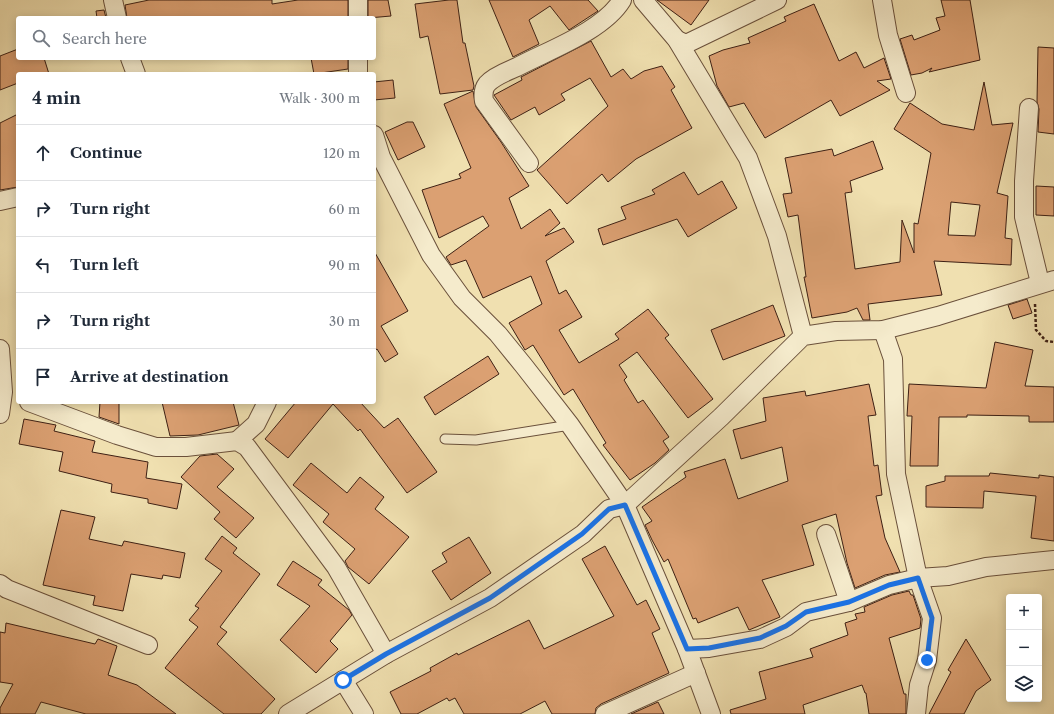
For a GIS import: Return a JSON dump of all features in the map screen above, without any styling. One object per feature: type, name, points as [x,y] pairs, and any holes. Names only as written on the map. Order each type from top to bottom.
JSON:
[{"type":"street","points":[[113,0],[117,16]]},
{"type":"street","points":[[358,0],[358,16]]},
{"type":"street","points":[[529,163],[484,101],[483,92],[487,84],[502,74],[590,30],[616,10],[622,0]]},
{"type":"street","points":[[643,0],[677,40],[748,158],[777,236],[803,336]]},
{"type":"street","points":[[677,40],[686,44],[777,0]]},
{"type":"street","points":[[882,0],[888,35],[906,93]]},
{"type":"street","points":[[131,60],[135,72]]},
{"type":"street","points":[[358,60],[358,72]]},
{"type":"street","points":[[288,714],[386,654],[490,598],[582,534],[609,509],[625,505],[721,416],[803,336],[836,331],[883,330],[938,316],[1042,283],[1024,217],[1024,181],[1029,108]]},
{"type":"street","points":[[376,141],[382,158],[431,255],[462,298],[498,334],[570,425],[625,505],[687,649],[711,714]]},
{"type":"street","points":[[0,201],[16,197]]},
{"type":"street","points":[[883,330],[893,359],[896,474],[918,578],[932,618],[927,660],[919,685],[916,714]]},
{"type":"street","points":[[0,349],[10,395],[0,414]]},
{"type":"street","points":[[34,404],[117,435],[156,447],[186,447],[237,442],[247,447],[336,567],[386,654]]},
{"type":"street","points":[[237,442],[256,424],[266,404]]},
{"type":"street","points":[[826,534],[849,602]]},
{"type":"street","points":[[687,649],[709,648],[760,638],[786,626],[806,612],[849,602],[889,585],[918,578],[948,576],[986,567],[1054,560]]},
{"type":"street","points":[[0,584],[7,589],[66,614],[148,645]]},
{"type":"street","points":[[605,714],[696,673]]},
{"type":"street","points":[[343,680],[364,714]]},
{"type":"lane","points":[[445,439],[476,440],[570,425]]},
{"type":"path","points":[[1042,283],[1036,309],[1036,330],[1046,341],[1054,342]]},
{"type":"building","points":[[149,0],[272,0],[272,4],[298,0],[348,0],[348,16],[127,16],[125,5]]},
{"type":"building","points":[[368,0],[388,0],[391,16],[376,17],[376,16],[368,16]]},
{"type":"building","points":[[457,0],[463,43],[465,43],[474,86],[473,90],[440,94],[428,36],[420,38],[415,4]]},
{"type":"building","points":[[489,0],[588,0],[598,11],[569,30],[550,6],[529,20],[539,44],[513,57]]},
{"type":"building","points":[[657,0],[709,0],[691,25]]},
{"type":"building","points":[[941,0],[970,0],[980,60],[929,72],[932,68],[922,73],[911,75],[900,39],[912,35],[914,40],[940,30],[936,18],[945,16]]},
{"type":"building","points":[[814,4],[839,61],[856,52],[864,68],[884,58],[891,79],[877,81],[890,90],[840,116],[831,100],[765,138],[744,103],[729,107],[717,86],[709,56],[723,50],[750,43],[748,38],[786,21],[784,17]]},
{"type":"building","points":[[104,10],[106,16],[97,16],[96,11]]},
{"type":"building","points":[[591,41],[611,77],[623,69],[631,79],[644,71],[662,66],[675,87],[671,90],[692,128],[636,159],[608,182],[602,174],[567,204],[537,170],[608,106],[590,78],[561,94],[565,100],[539,115],[535,107],[511,120],[494,95],[522,80],[521,77]]},
{"type":"building","points":[[1038,47],[1054,48],[1054,134],[1038,132]]},
{"type":"building","points":[[16,50],[16,60],[45,60],[48,72],[16,72],[16,84],[0,90],[0,56]]},
{"type":"building","points":[[311,60],[348,60],[348,69],[328,72],[314,72]]},
{"type":"building","points":[[393,80],[395,98],[376,100],[376,82]]},
{"type":"building","points":[[984,82],[992,125],[1013,123],[997,193],[1008,196],[1005,238],[1012,239],[1011,265],[934,261],[942,295],[868,304],[870,320],[863,320],[857,308],[847,312],[812,318],[804,277],[806,277],[798,215],[788,217],[783,194],[792,193],[785,158],[832,149],[834,156],[873,141],[883,169],[850,181],[852,192],[845,193],[855,269],[900,262],[902,220],[914,253],[914,223],[918,224],[931,153],[894,129],[910,103],[942,124],[974,130]],"holes":[[[951,202],[980,205],[975,236],[948,235]]]},
{"type":"building","points":[[473,91],[476,107],[501,142],[529,186],[509,198],[521,229],[550,209],[560,223],[545,236],[564,228],[574,242],[546,261],[559,294],[566,290],[582,317],[559,330],[579,363],[619,339],[615,334],[648,309],[669,335],[665,338],[713,399],[688,418],[637,352],[619,365],[627,377],[624,380],[638,403],[643,400],[669,437],[663,441],[669,450],[655,463],[630,480],[603,445],[606,443],[573,389],[564,395],[533,345],[525,350],[509,323],[542,304],[531,276],[483,298],[466,260],[451,265],[446,257],[489,226],[483,216],[439,238],[422,190],[461,178],[459,174],[471,168],[444,104]]},
{"type":"building","points":[[16,115],[16,187],[0,190],[0,123]]},
{"type":"building","points":[[407,122],[413,122],[425,147],[398,160],[385,132]]},
{"type":"building","points":[[684,172],[698,195],[722,181],[737,208],[688,237],[677,219],[603,245],[598,229],[626,219],[621,207],[655,194],[652,190]]},
{"type":"building","points":[[1036,186],[1054,187],[1054,216],[1036,215]]},
{"type":"building","points":[[376,255],[408,311],[381,326],[398,354],[385,362],[377,349],[376,350]]},
{"type":"building","points":[[1027,299],[1032,313],[1013,319],[1008,305]]},
{"type":"building","points":[[773,305],[785,336],[723,360],[711,330]]},
{"type":"building","points":[[995,342],[1033,350],[1025,386],[1054,387],[1054,422],[1029,422],[1029,416],[967,415],[967,417],[939,417],[938,466],[910,466],[912,416],[907,416],[909,384],[986,388]]},
{"type":"building","points":[[488,356],[499,374],[435,415],[424,397]]},
{"type":"building","points":[[869,384],[876,415],[868,416],[874,466],[878,465],[882,495],[876,496],[885,538],[900,572],[885,575],[855,588],[847,563],[836,514],[802,525],[814,565],[762,580],[780,617],[749,630],[738,607],[698,623],[696,618],[693,619],[668,559],[664,562],[652,540],[645,525],[652,521],[642,507],[686,477],[684,472],[725,459],[738,499],[788,481],[782,447],[741,459],[733,430],[766,421],[763,398],[805,391],[806,396]]},
{"type":"building","points":[[100,404],[119,404],[119,424],[99,417]]},
{"type":"building","points":[[162,404],[234,404],[239,425],[198,435],[170,436]]},
{"type":"building","points":[[294,404],[333,404],[288,458],[265,439]]},
{"type":"building","points":[[333,404],[362,404],[384,428],[398,418],[437,472],[407,493],[360,429],[358,431]]},
{"type":"building","points":[[24,419],[56,425],[54,431],[95,441],[92,452],[148,462],[146,478],[182,484],[177,509],[148,503],[148,499],[111,492],[112,484],[59,471],[63,452],[19,444]]},
{"type":"building","points":[[217,454],[234,469],[217,487],[254,518],[236,538],[214,519],[220,512],[181,477],[200,456]]},
{"type":"building","points":[[311,463],[347,493],[360,477],[384,497],[375,509],[409,537],[369,584],[348,567],[345,561],[355,549],[323,522],[329,514],[293,485]]},
{"type":"building","points":[[990,473],[1039,478],[1039,475],[1054,477],[1054,541],[1031,538],[1036,496],[984,491],[983,508],[926,507],[926,486],[945,481],[945,476],[989,476]]},
{"type":"building","points":[[61,510],[95,517],[89,539],[122,546],[124,541],[185,553],[180,578],[163,575],[162,579],[131,574],[123,611],[93,605],[95,596],[43,585]]},
{"type":"building","points":[[222,536],[237,548],[233,553],[260,574],[220,627],[227,632],[217,644],[275,699],[261,714],[224,714],[165,668],[198,627],[189,620],[199,608],[195,606],[222,571],[205,559]]},
{"type":"building","points":[[469,537],[491,573],[451,600],[432,571],[447,562],[442,553]]},
{"type":"building","points":[[605,546],[637,605],[646,600],[660,629],[652,633],[669,673],[601,704],[596,708],[595,714],[552,714],[545,701],[520,714],[464,714],[455,698],[449,701],[447,698],[417,714],[401,714],[390,692],[431,671],[430,668],[457,653],[458,655],[529,620],[544,649],[614,616],[582,559]]},
{"type":"building","points":[[293,561],[322,580],[318,585],[349,610],[352,615],[330,641],[338,649],[316,673],[280,640],[310,606],[277,585]]},
{"type":"building","points":[[909,591],[911,595],[913,595],[921,619],[920,628],[889,638],[904,694],[906,694],[906,714],[869,714],[866,693],[862,685],[803,705],[805,714],[731,714],[730,710],[766,699],[759,672],[813,657],[810,649],[848,635],[845,623],[857,619],[855,614],[865,612],[864,607],[892,595]]},
{"type":"building","points":[[6,623],[95,644],[98,639],[117,646],[108,675],[137,685],[176,714],[86,714],[41,702],[35,714],[0,714],[0,708],[13,684],[0,682],[0,632],[5,633]]},
{"type":"building","points":[[966,639],[991,680],[976,691],[964,714],[929,714],[951,672],[948,670]]},
{"type":"building","points":[[658,702],[664,714],[631,714]]},
{"type":"route","points":[[343,680],[386,654],[490,598],[582,534],[609,509],[625,505],[687,649],[709,648],[760,638],[786,626],[806,612],[849,602],[889,585],[918,578],[932,618],[927,660]]}]
